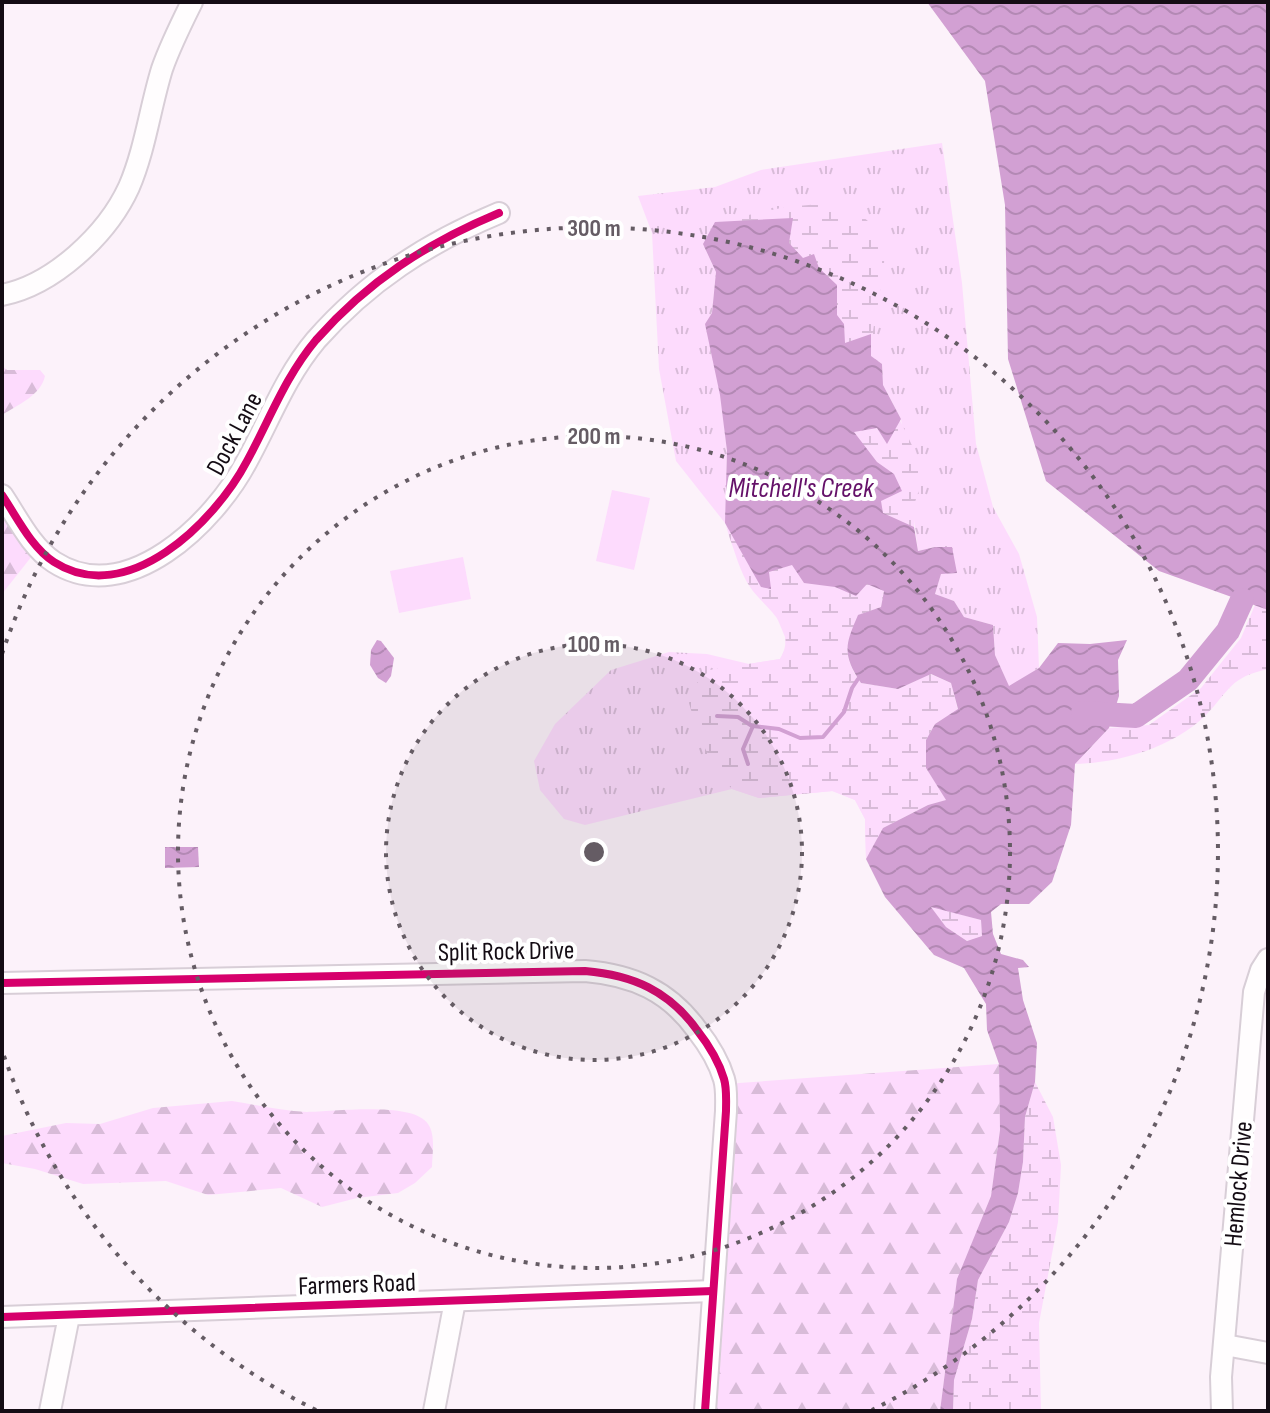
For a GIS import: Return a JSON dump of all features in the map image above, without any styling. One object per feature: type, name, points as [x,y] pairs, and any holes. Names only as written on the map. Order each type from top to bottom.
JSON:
[{"type":"street","points":[[2,295],[28,289],[43,281],[76,256],[116,210],[129,186],[175,34],[192,2]]},
{"type":"street","name":"Dock Lane","points":[[2,495],[39,549],[73,572],[107,575],[130,570],[154,559],[203,520],[227,492],[247,462],[293,368],[318,338],[351,306],[416,253],[499,213]]},
{"type":"street","name":"Hemlock Drive","points":[[1222,1411],[1221,1377],[1254,992],[1268,959]]},
{"type":"street","name":"Split Rock Drive","points":[[2,983],[572,971],[611,973],[635,980],[668,999],[685,1014],[708,1044],[725,1080],[726,1111],[705,1411]]},
{"type":"street","name":"Farmers Road","points":[[2,1317],[713,1291]]},
{"type":"street","points":[[434,1411],[455,1301]]},
{"type":"street","points":[[50,1411],[69,1316]]},
{"type":"street","points":[[1225,1345],[1268,1353]]},
{"type":"green space","points":[[942,143],[962,283],[976,444],[993,507],[1019,554],[1037,617],[1039,668],[1009,687],[995,655],[993,625],[964,617],[954,601],[935,594],[941,573],[956,573],[935,547],[918,551],[901,419],[883,385],[882,364],[703,244],[716,272],[712,313],[727,451],[725,523],[676,461],[659,369],[652,233],[638,196],[715,187],[761,170]]},
{"type":"green space","points":[[820,204],[852,212],[871,224],[881,241],[884,260],[882,283],[871,356],[882,364],[883,385],[919,460],[920,487],[915,502],[914,527],[884,591],[881,607],[859,615],[848,642],[848,657],[861,683],[898,689],[930,674],[951,683],[958,710],[935,724],[926,740],[926,768],[947,800],[928,805],[883,828],[866,859],[865,819],[855,800],[832,791],[759,798],[732,789],[717,771],[699,737],[689,703],[694,686],[710,670],[780,659],[785,648],[783,628],[746,581],[726,526],[726,434],[705,324],[712,313],[716,272],[703,244],[715,222],[786,207]]},
{"type":"green space","points":[[2,366],[7,370],[40,370],[45,376],[34,394],[2,415]]},
{"type":"green space","points":[[2,485],[43,542],[2,594]]},
{"type":"green space","points":[[612,490],[650,498],[634,570],[596,561]]},
{"type":"green space","points":[[726,525],[771,589],[883,828],[866,859],[865,819],[855,800],[833,791],[759,798],[732,789],[585,825],[564,819],[540,790],[534,761],[555,724],[611,670],[669,652],[707,654],[749,664],[780,659],[786,648],[785,637],[775,613],[751,587]]},
{"type":"green space","points":[[463,557],[471,599],[399,613],[390,571]]},
{"type":"green space","points":[[1255,605],[1268,610],[1268,669],[1245,676],[1193,726],[1162,744],[1110,760],[1075,764],[1109,728],[1149,725],[1201,688],[1241,638]]},
{"type":"green space","points":[[930,906],[981,920],[982,936],[967,941],[946,927]]},
{"type":"green space","points":[[999,1064],[1000,1130],[991,1196],[957,1280],[940,1411],[711,1411],[725,1084]]},
{"type":"green space","points":[[1035,1082],[1053,1117],[1061,1165],[1058,1222],[1039,1323],[1041,1411],[953,1411],[954,1380],[972,1319],[978,1280],[1009,1222],[1018,1193],[1025,1117]]},
{"type":"green space","points":[[232,1101],[307,1112],[372,1109],[406,1112],[428,1124],[433,1139],[432,1167],[398,1193],[357,1198],[322,1207],[281,1188],[208,1195],[166,1181],[83,1184],[35,1169],[2,1163],[2,1136],[66,1123],[100,1124],[153,1108]]},
{"type":"water","points":[[927,2],[1268,2],[1268,610],[1159,571],[1046,481],[1008,359],[1005,205],[985,81]]},
{"type":"water","name":"Mitchell's Creek","points":[[793,218],[789,243],[803,258],[814,254],[819,268],[837,285],[837,315],[844,324],[845,343],[871,334],[871,356],[882,364],[883,385],[901,419],[887,444],[877,428],[854,432],[877,462],[894,474],[902,491],[881,501],[883,513],[914,527],[918,551],[952,547],[957,573],[941,574],[935,594],[954,601],[964,617],[993,625],[995,655],[1009,686],[1039,668],[1058,643],[1127,640],[1118,660],[1119,696],[1109,728],[1075,764],[1071,825],[1052,882],[1029,904],[1001,904],[991,912],[993,934],[1001,954],[1023,960],[1029,967],[1018,968],[1023,1000],[1037,1043],[1035,1082],[1025,1117],[1018,1193],[1009,1222],[978,1280],[972,1319],[954,1380],[953,1411],[940,1411],[957,1279],[991,1196],[1000,1130],[999,1064],[987,1030],[986,1004],[964,968],[934,955],[885,897],[866,859],[883,828],[928,805],[946,800],[926,768],[926,740],[935,724],[958,709],[951,683],[931,674],[898,689],[861,683],[848,657],[850,634],[858,615],[881,607],[884,591],[867,584],[856,596],[835,587],[804,583],[792,565],[769,572],[771,589],[761,587],[725,523],[727,451],[720,395],[705,324],[712,313],[716,272],[703,244],[715,222]],"holes":[[[931,907],[981,920],[982,936],[967,941],[946,927]]]},
{"type":"water","points":[[377,640],[394,658],[391,676],[386,683],[378,678],[370,665],[371,650]]},
{"type":"water","points":[[165,847],[198,847],[199,867],[165,868]]},
{"type":"waterway","name":"Mitchell's Creek","points":[[1083,713],[1136,716],[1188,680],[1228,631],[1242,600]]},
{"type":"waterway","points":[[748,764],[743,749],[753,726],[779,729],[800,738],[823,737],[844,712],[858,679]]},
{"type":"waterway","points":[[717,716],[738,717],[752,726]]},
{"type":"cycle path","points":[[2,495],[31,540],[46,556],[82,574],[110,575],[139,567],[166,552],[191,532],[233,485],[295,369],[336,319],[356,299],[423,251],[499,213]]},
{"type":"cycle path","points":[[2,983],[585,971],[619,976],[662,995],[686,1016],[705,1041],[726,1087],[705,1411]]},
{"type":"cycle path","points":[[2,1317],[713,1291]]}]
